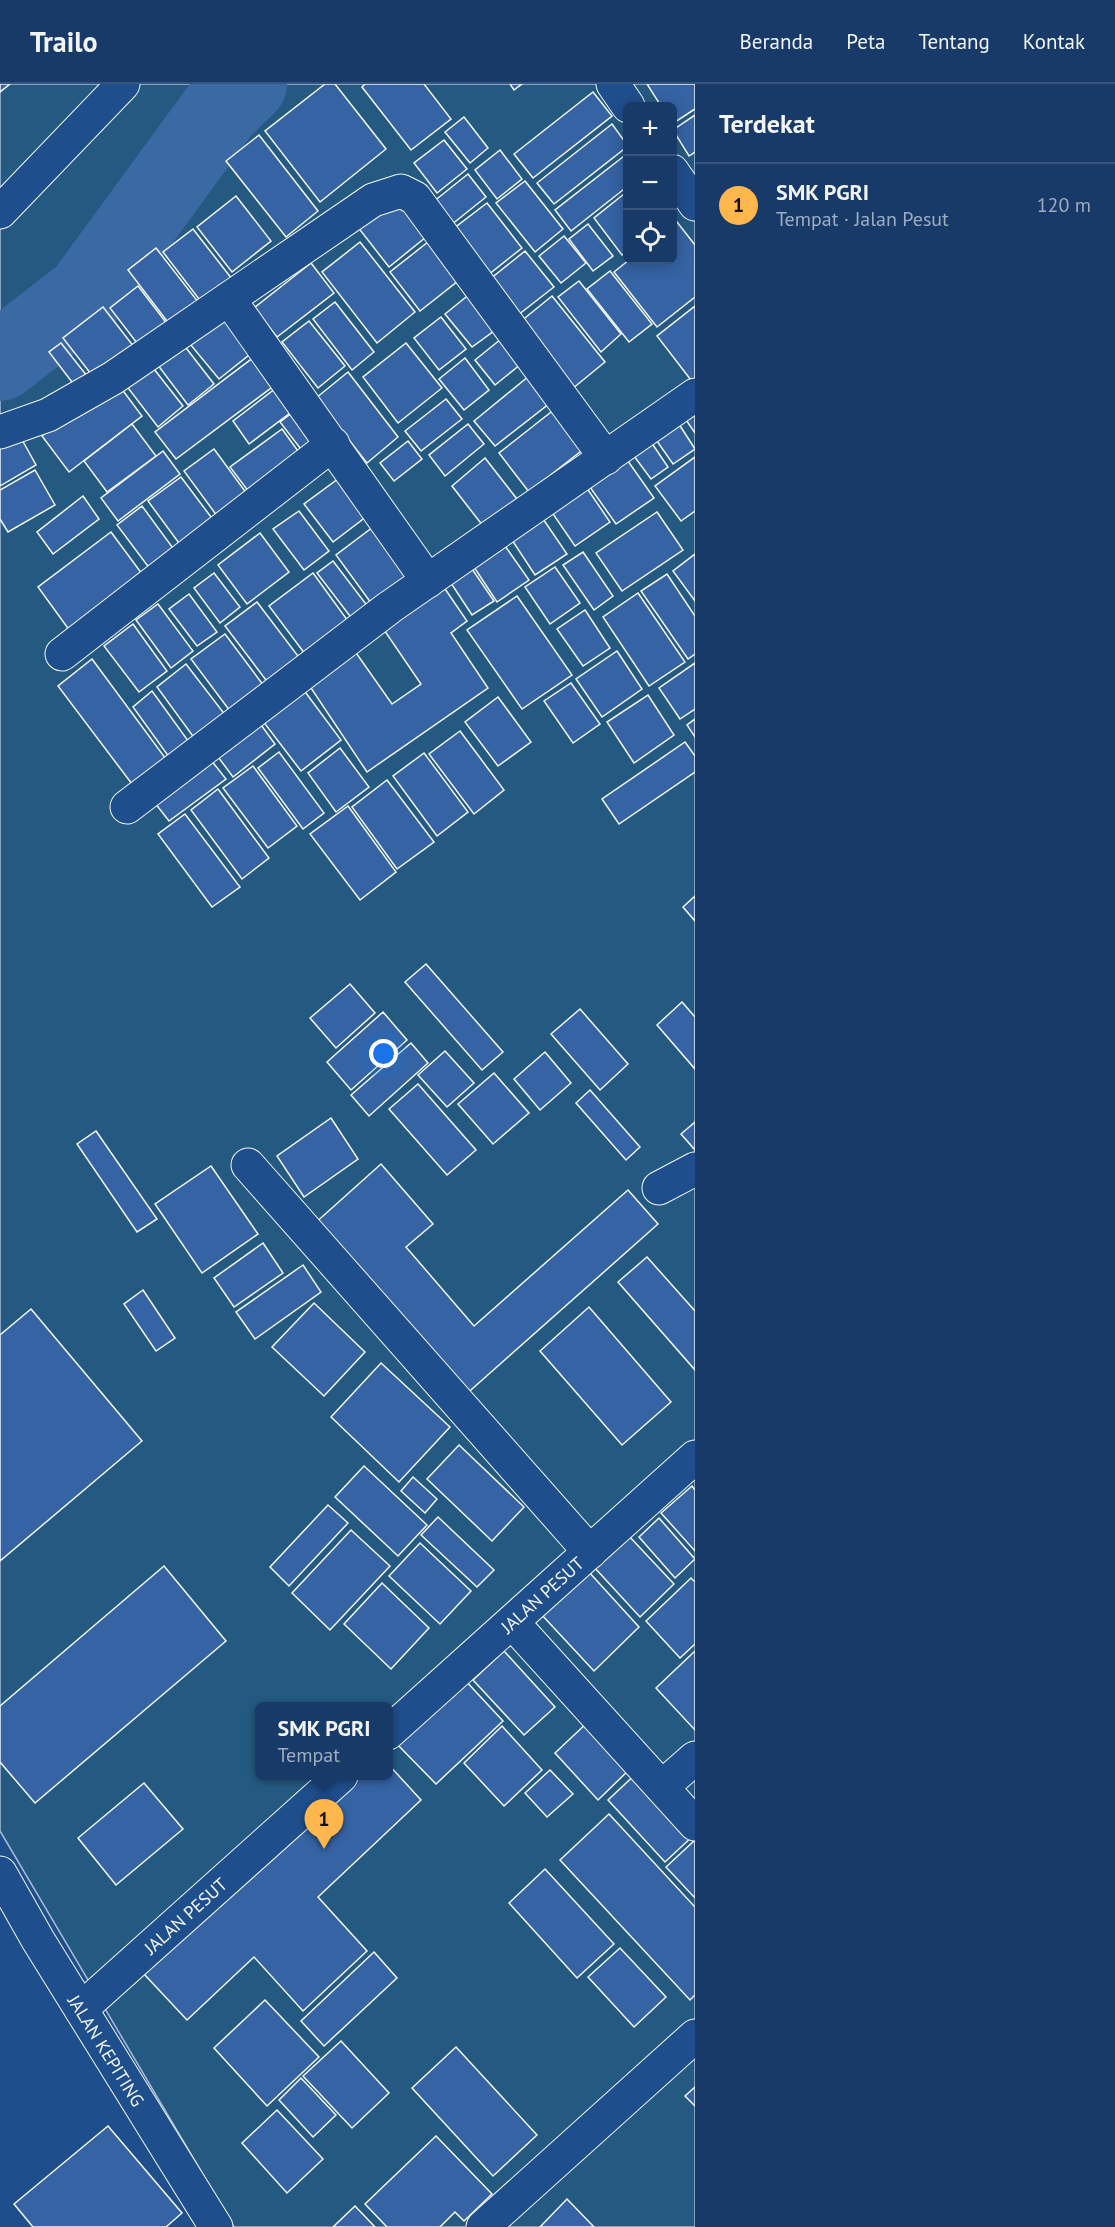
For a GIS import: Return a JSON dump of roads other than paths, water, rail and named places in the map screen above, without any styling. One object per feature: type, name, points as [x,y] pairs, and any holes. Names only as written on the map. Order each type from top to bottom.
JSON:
[{"type":"street","points":[[0,212],[123,84]]},
{"type":"street","points":[[613,84],[625,102]]},
{"type":"street","points":[[677,178],[695,204]]},
{"type":"street","points":[[0,432],[48,415],[113,378],[373,201],[401,190],[409,194],[424,209],[494,308],[606,458]]},
{"type":"street","points":[[229,299],[428,581]]},
{"type":"street","points":[[127,807],[428,581],[695,395]]},
{"type":"street","points":[[62,654],[333,444]]},
{"type":"street","points":[[248,1165],[590,1552]]},
{"type":"street","points":[[659,1188],[695,1169]]},
{"type":"street","name":"JALAN PESUT","points":[[393,1729],[695,1457]]},
{"type":"street","points":[[512,1622],[695,1824]]},
{"type":"street","points":[[662,1788],[695,1758]]},
{"type":"street","name":"JALAN PESUT","points":[[81,2009],[337,1780]]},
{"type":"street","name":"JALAN KEPITING","points":[[0,1873],[216,2227]]},
{"type":"street","points":[[483,2227],[695,2036]]},
{"type":"waterway","points":[[0,361],[85,295],[221,109],[247,84]]},
{"type":"place","name":"SMK PGRI","points":[[324,1849]]}]
